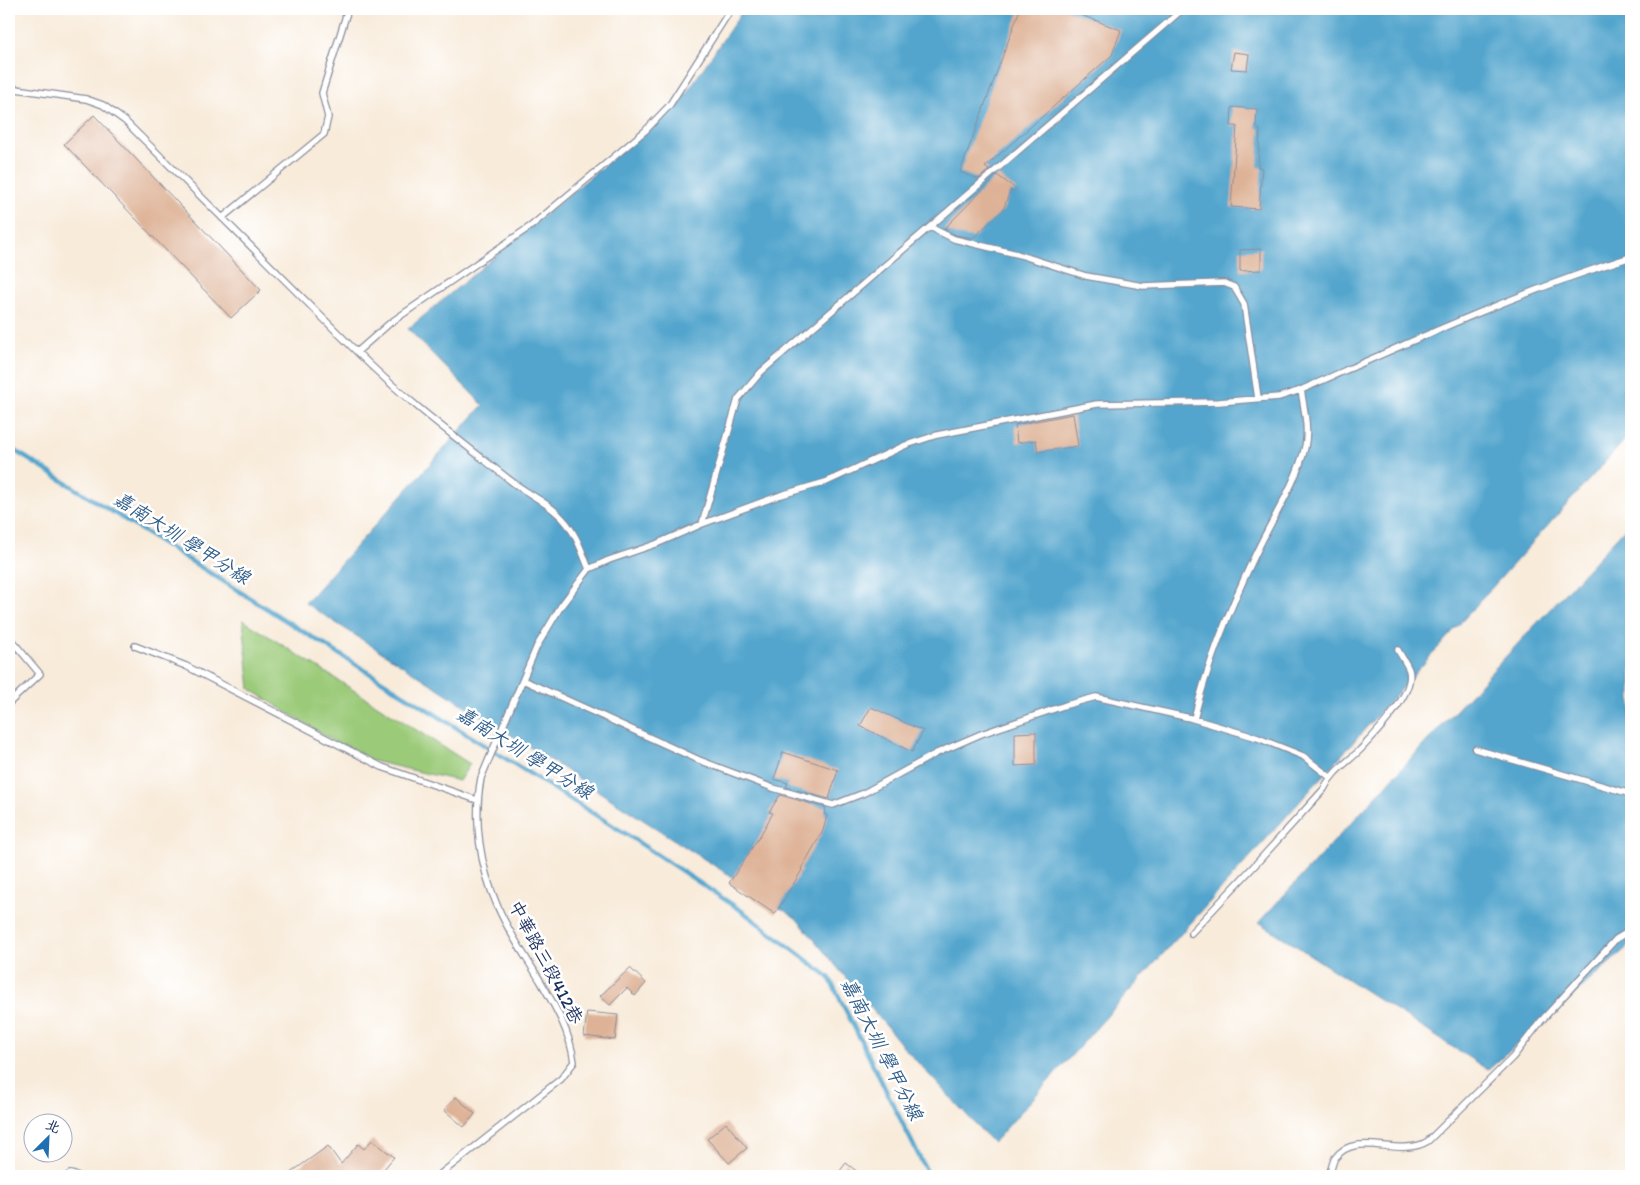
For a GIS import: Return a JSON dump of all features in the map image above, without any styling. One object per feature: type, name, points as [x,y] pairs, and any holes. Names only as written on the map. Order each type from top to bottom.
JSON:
[{"type":"lane","points":[[222,218],[324,134],[328,117],[322,93],[348,9]]},
{"type":"lane","points":[[357,352],[390,323],[531,226],[645,132],[669,106],[731,9]]},
{"type":"lane","points":[[702,524],[738,399],[761,372],[1183,9]]},
{"type":"lane","points":[[9,85],[16,89],[86,99],[103,105],[125,121],[376,372],[514,483],[542,500],[564,519],[575,536],[589,569],[656,544],[702,524],[781,495],[826,482],[906,445],[937,435],[1097,404],[1219,402],[1278,397],[1301,390],[1500,303],[1577,274],[1631,257]]},
{"type":"lane","points":[[930,227],[954,240],[1017,254],[1086,276],[1143,286],[1224,283],[1234,287],[1244,304],[1258,398]]},
{"type":"lane","points":[[1194,719],[1230,612],[1258,550],[1286,497],[1305,447],[1306,426],[1301,390]]},
{"type":"lane","name":"中華路三段412巷","points":[[438,1176],[560,1079],[574,1062],[572,1045],[562,1020],[497,905],[480,849],[477,800],[481,778],[537,646],[561,606],[589,569]]},
{"type":"lane","points":[[9,637],[40,674],[9,703]]},
{"type":"lane","points":[[135,646],[186,666],[382,767],[477,800]]},
{"type":"lane","points":[[1191,933],[1318,796],[1330,777],[1360,750],[1404,698],[1410,684],[1409,670],[1398,650]]},
{"type":"lane","points":[[523,680],[698,760],[773,788],[833,805],[864,793],[937,753],[981,734],[1066,704],[1096,697],[1194,719],[1258,738],[1304,756],[1330,777]]},
{"type":"lane","points":[[1475,748],[1631,794]]},
{"type":"lane","points":[[1329,1176],[1334,1159],[1352,1146],[1368,1144],[1407,1149],[1428,1141],[1513,1056],[1541,1020],[1616,939],[1631,930]]},
{"type":"lane","points":[[68,1176],[70,1174],[78,1176]]},
{"type":"green space","points":[[243,620],[470,764],[459,781],[360,758],[250,689]]},
{"type":"water","points":[[744,9],[1631,9],[1631,433],[993,1143],[907,1051],[796,918],[305,603],[483,405],[408,329],[680,102]]},
{"type":"water","points":[[1631,522],[1631,944],[1488,1070],[1259,922]]},
{"type":"building","points":[[1020,9],[1065,9],[1121,30],[1112,55],[985,167],[989,170],[978,179],[960,172]]},
{"type":"building","points":[[1234,52],[1249,54],[1247,70],[1231,69]]},
{"type":"building","points":[[1232,107],[1257,109],[1256,127],[1260,130],[1258,167],[1262,168],[1259,209],[1231,207],[1237,126],[1231,126]]},
{"type":"building","points":[[94,115],[261,290],[231,318],[64,144]]},
{"type":"building","points":[[997,175],[1016,189],[1014,192],[1010,191],[1003,210],[973,238],[956,235],[944,229]]},
{"type":"building","points":[[1261,249],[1261,270],[1240,271],[1240,250]]},
{"type":"building","points":[[1073,414],[1078,446],[1038,452],[1036,440],[1017,443],[1015,425]]},
{"type":"building","points":[[871,707],[923,731],[912,752],[860,726]]},
{"type":"building","points":[[1036,732],[1036,765],[1015,766],[1015,733]]},
{"type":"building","points":[[783,752],[838,770],[829,799],[786,787],[788,783],[774,779]]},
{"type":"building","points":[[780,795],[826,808],[824,814],[827,815],[823,831],[775,914],[729,883],[761,834],[773,813],[769,812]]},
{"type":"building","points":[[630,968],[646,983],[635,996],[627,988],[610,1005],[600,996]]},
{"type":"building","points":[[587,1012],[618,1015],[615,1040],[584,1036]]},
{"type":"building","points":[[456,1097],[475,1114],[464,1127],[444,1110]]},
{"type":"building","points":[[726,1123],[747,1148],[729,1163],[707,1139]]},
{"type":"building","points":[[372,1140],[394,1157],[378,1176],[286,1176],[328,1146],[341,1164],[358,1144],[364,1149]]},
{"type":"building","points":[[846,1163],[863,1176],[836,1176]]},
{"type":"waterway","name":"嘉南大圳 學甲分線","points":[[9,447],[626,834],[742,911],[829,977],[929,1176]]}]
